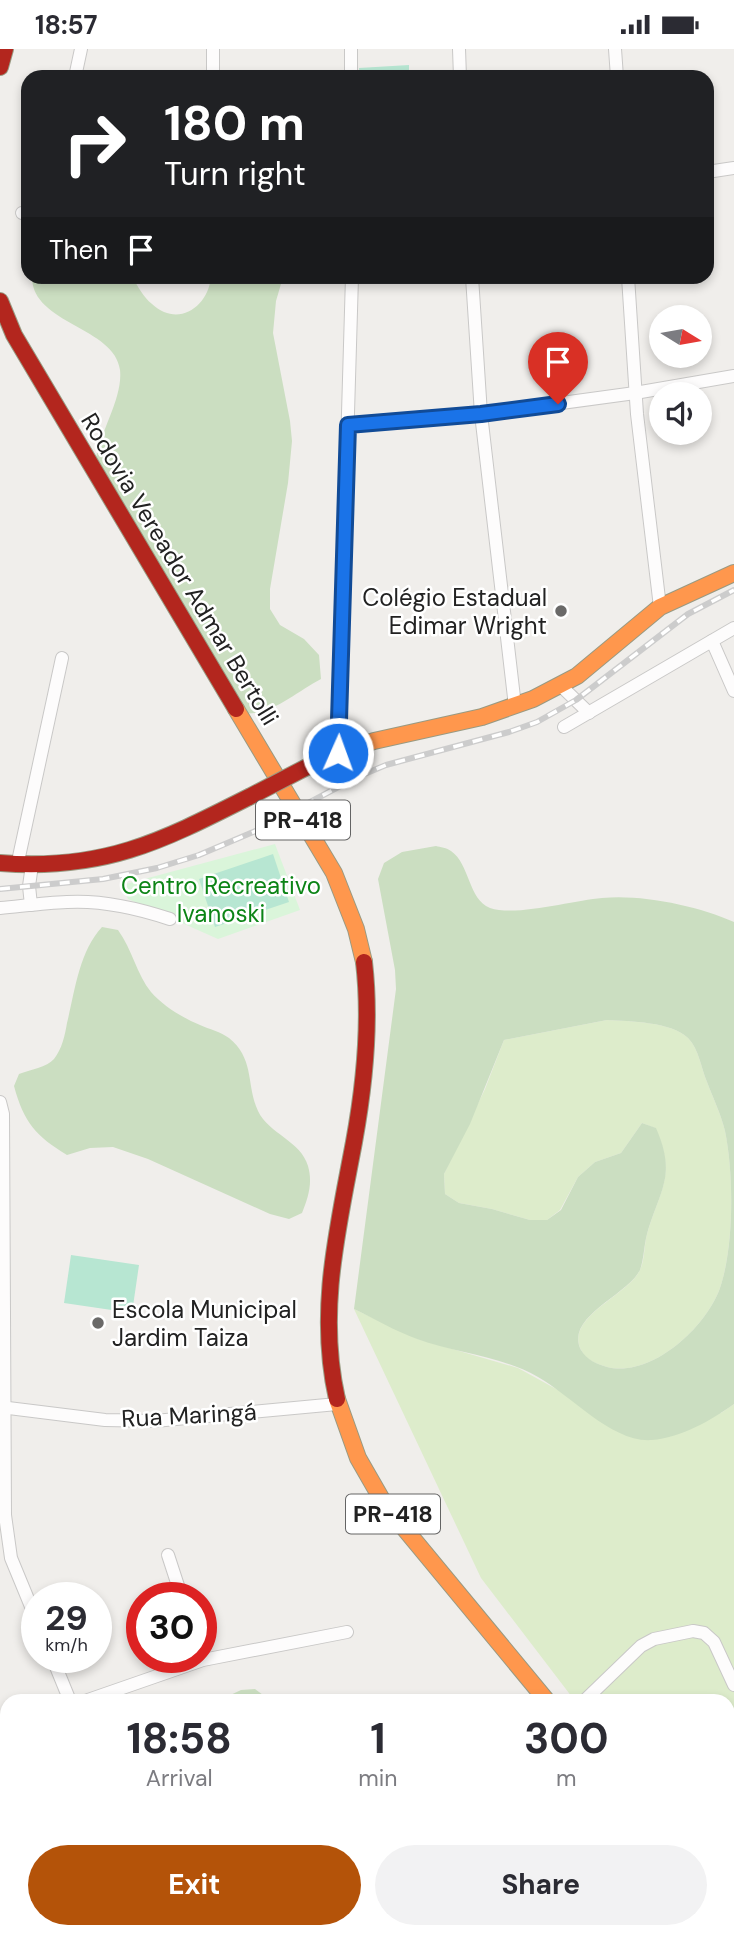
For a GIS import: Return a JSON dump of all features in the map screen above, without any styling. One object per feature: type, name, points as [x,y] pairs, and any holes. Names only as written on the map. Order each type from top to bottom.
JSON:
[{"type":"main road","points":[[0,67],[5,49]]},
{"type":"main road","name":"Rodovia Vereador Admar Bertolli","points":[[0,301],[14,335],[334,873],[351,913],[364,962],[367,1025],[358,1116],[340,1206],[328,1299],[328,1344],[337,1404],[374,1489],[541,1694]]},
{"type":"main road","points":[[16,865],[66,866],[119,856],[151,845],[338,753],[374,741],[482,717],[515,706],[561,686],[598,660],[660,607],[734,573]]},
{"type":"street","points":[[76,70],[81,49]]},
{"type":"street","points":[[213,49],[214,70]]},
{"type":"street","points":[[351,49],[351,70]]},
{"type":"street","points":[[459,49],[460,70]]},
{"type":"street","points":[[615,49],[616,70]]},
{"type":"street","points":[[714,171],[734,168]]},
{"type":"street","points":[[338,753],[352,284]]},
{"type":"street","points":[[472,284],[481,414],[515,706]]},
{"type":"street","points":[[628,284],[635,393],[660,607]]},
{"type":"street","points":[[348,425],[481,414],[635,393],[734,376]]},
{"type":"street","points":[[564,727],[734,628]]},
{"type":"street","points":[[712,641],[734,691]]},
{"type":"street","points":[[31,905],[29,886],[16,865],[62,658]]},
{"type":"street","points":[[561,686],[589,713]]},
{"type":"street","points":[[0,908],[69,901],[112,904],[170,919]]},
{"type":"street","points":[[0,1102],[4,1155],[6,1346],[2,1407],[5,1515],[11,1558],[21,1582]]},
{"type":"street","name":"Rua Maringá","points":[[2,1407],[105,1420],[155,1421],[337,1404]]},
{"type":"street","points":[[168,1555],[177,1582]]},
{"type":"street","points":[[591,1694],[641,1646],[654,1639],[693,1631],[704,1633],[714,1643],[734,1685]]},
{"type":"street","points":[[217,1654],[347,1632]]},
{"type":"street","points":[[58,1673],[66,1694]]},
{"type":"street","points":[[104,1694],[159,1673]]},
{"type":"green space","points":[[409,65],[409,70],[359,68]]},
{"type":"green space","points":[[34,284],[136,284],[143,295],[162,311],[181,314],[198,305],[210,284],[281,284],[276,301],[273,333],[292,441],[288,483],[270,589],[270,609],[280,625],[304,639],[319,655],[321,679],[273,707],[242,713],[96,458],[118,391],[120,370],[115,356],[104,344],[45,305],[36,293]]},
{"type":"green space","name":"Centro Recreativo Ivanoski","points":[[275,844],[300,910],[218,939],[128,899],[122,885]]},
{"type":"green space","points":[[436,846],[451,851],[462,864],[477,897],[490,908],[515,911],[618,897],[687,906],[734,922],[734,1404],[706,1422],[663,1439],[637,1439],[607,1426],[551,1385],[524,1370],[494,1359],[417,1339],[354,1309],[396,989],[378,879],[384,863],[402,852]],"holes":[[[607,1020],[650,1023],[681,1033],[692,1042],[723,1125],[730,1168],[728,1252],[725,1271],[713,1303],[703,1319],[675,1347],[641,1365],[624,1368],[607,1367],[589,1359],[581,1350],[578,1338],[581,1327],[589,1317],[640,1270],[647,1234],[666,1171],[662,1144],[656,1128],[642,1123],[621,1153],[595,1162],[578,1177],[561,1210],[547,1220],[530,1220],[459,1203],[445,1194],[444,1174],[470,1124],[504,1040]]]},
{"type":"green space","points":[[273,854],[289,902],[215,927],[199,879]]},
{"type":"green space","points":[[102,927],[118,930],[146,985],[161,1002],[187,1019],[226,1036],[237,1046],[246,1063],[258,1111],[269,1126],[299,1150],[308,1166],[310,1184],[302,1213],[289,1219],[270,1214],[148,1159],[113,1147],[90,1148],[67,1155],[39,1135],[27,1119],[14,1086],[19,1074],[47,1064],[59,1051],[83,960]]},
{"type":"green space","points":[[607,1020],[661,1026],[681,1033],[692,1042],[723,1125],[730,1167],[728,1252],[720,1288],[713,1303],[703,1319],[675,1347],[641,1365],[624,1368],[607,1367],[589,1359],[581,1350],[578,1338],[589,1317],[634,1279],[642,1266],[647,1234],[666,1170],[662,1144],[655,1128],[642,1123],[621,1153],[595,1162],[578,1177],[560,1210],[547,1220],[530,1220],[459,1203],[445,1194],[444,1174],[485,1089],[504,1040]]},
{"type":"green space","points":[[71,1255],[139,1265],[132,1313],[64,1303]]},
{"type":"green space","points":[[354,1309],[418,1339],[518,1368],[558,1390],[721,1413],[734,1404],[734,1694],[570,1694],[481,1578]]},
{"type":"green space","points":[[255,1689],[262,1694],[233,1694]]},
{"type":"railway","points":[[0,889],[103,879],[157,868],[199,855],[258,830],[355,778],[386,765],[537,722],[576,700],[688,614],[734,590]]},
{"type":"traffic: slow","points":[[307,767],[374,741],[482,717],[533,699],[577,676],[660,607],[734,573]]},
{"type":"traffic: slow","points":[[236,709],[334,873],[356,929],[364,962]]},
{"type":"traffic: slow","points":[[337,1399],[358,1458],[385,1505],[541,1694]]},
{"type":"traffic: jam","points":[[0,67],[5,49]]},
{"type":"traffic: jam","points":[[0,301],[14,335],[236,709]]},
{"type":"traffic: jam","points":[[249,797],[307,767]]},
{"type":"traffic: jam","points":[[0,863],[70,862],[130,850],[158,840],[249,797]]},
{"type":"traffic: jam","points":[[337,1399],[331,1366],[329,1302],[336,1238],[364,1075],[367,1029],[364,962]]},
{"type":"place","name":"Colégio Estadual Edimar Wright","points":[[561,611]]},
{"type":"place","name":"Escola Municipal Jardim Taiza","points":[[98,1323]]},
{"type":"route","points":[[338,753],[348,425],[481,414],[558,404]]}]
